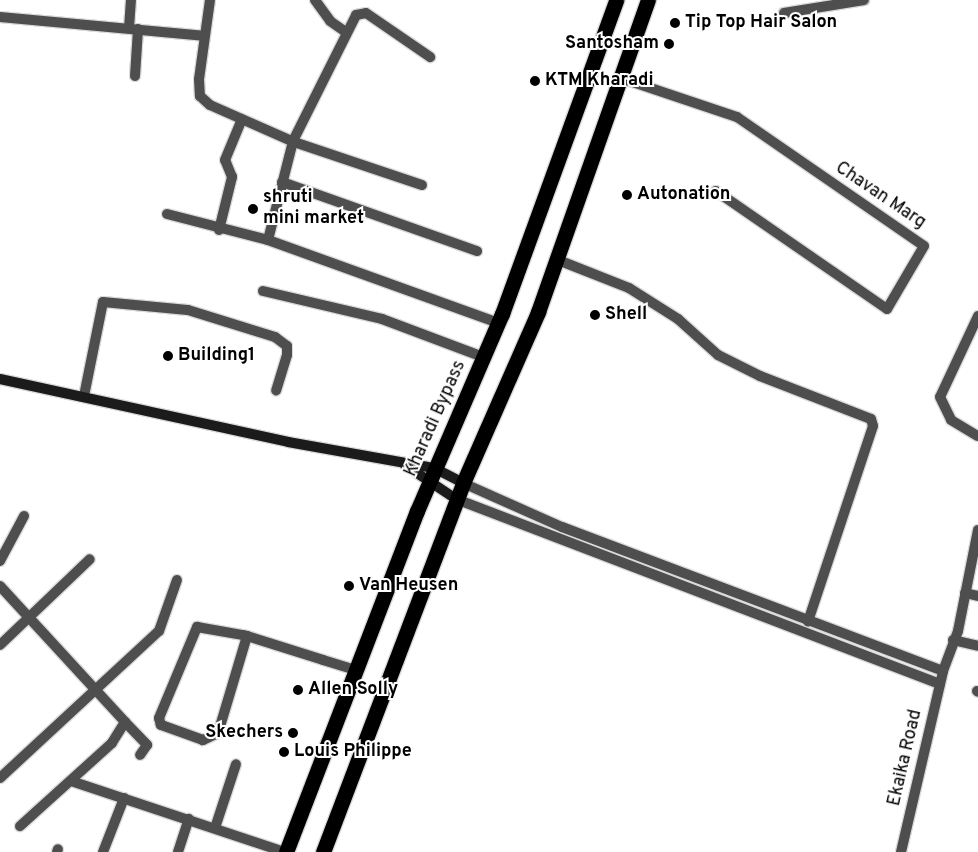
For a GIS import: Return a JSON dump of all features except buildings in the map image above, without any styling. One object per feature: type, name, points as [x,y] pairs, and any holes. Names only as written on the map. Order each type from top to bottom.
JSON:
[{"type":"highway","name":"Kharadi Bypass","points":[[285,852],[434,468],[498,323],[616,0]]},
{"type":"highway","points":[[323,852],[456,498],[558,260],[648,0]]},
{"type":"street","points":[[131,0],[134,28],[135,76]]},
{"type":"street","points":[[210,0],[203,36],[200,96],[210,106],[293,141],[422,185]]},
{"type":"street","points":[[315,0],[330,21],[346,32]]},
{"type":"street","points":[[784,13],[864,0]]},
{"type":"street","points":[[268,240],[293,141],[356,14],[366,12],[430,58]]},
{"type":"street","points":[[0,17],[70,21],[203,36]]},
{"type":"street","name":"Chavan Marg","points":[[621,78],[736,117],[924,246],[887,309],[716,191]]},
{"type":"street","points":[[219,230],[232,177],[225,160],[242,119]]},
{"type":"street","points":[[282,182],[477,252]]},
{"type":"street","points":[[167,214],[219,230],[268,240],[498,323]]},
{"type":"street","points":[[558,260],[629,288],[678,319],[718,355],[760,376],[871,419],[873,426],[808,621]]},
{"type":"street","points":[[263,291],[382,319],[483,357]]},
{"type":"street","points":[[84,396],[103,302],[188,310],[275,338],[287,346],[287,355],[276,390]]},
{"type":"street","points":[[978,316],[940,397],[951,420],[978,436]]},
{"type":"street","points":[[0,379],[404,464],[434,468],[562,527],[943,671]]},
{"type":"street","points":[[404,464],[428,483],[456,498],[940,684]]},
{"type":"street","points":[[0,561],[24,516]]},
{"type":"street","name":"Ekaika Road","points":[[901,852],[943,671],[965,594],[978,535]]},
{"type":"street","points":[[0,645],[28,621],[90,559]]},
{"type":"street","points":[[0,778],[159,631],[177,580]]},
{"type":"street","points":[[0,586],[28,621],[147,745],[140,755]]},
{"type":"street","points":[[965,594],[978,596]]},
{"type":"street","points":[[247,636],[218,733],[203,740],[161,726],[159,718],[197,627],[247,636],[356,670]]},
{"type":"street","points":[[953,640],[978,646]]},
{"type":"street","points":[[20,826],[112,743],[124,722]]},
{"type":"street","points":[[214,828],[236,764]]},
{"type":"street","points":[[72,781],[285,852]]},
{"type":"street","points":[[104,852],[124,798]]},
{"type":"street","points":[[178,852],[189,819]]},
{"type":"place","name":"Tip Top Hair Salon","points":[[675,23]]},
{"type":"place","name":"Santosham","points":[[669,44]]},
{"type":"place","name":"KTM Kharadi","points":[[535,81]]},
{"type":"place","name":"Autonation","points":[[627,195]]},
{"type":"place","name":"shruti mini market","points":[[253,209]]},
{"type":"place","name":"Shell","points":[[595,315]]},
{"type":"place","name":"Building1","points":[[168,356]]},
{"type":"place","name":"Van Heusen","points":[[349,586]]},
{"type":"place","name":"Allen Solly","points":[[298,690]]},
{"type":"place","name":"Skechers","points":[[293,733]]},
{"type":"place","name":"Louis Philippe","points":[[284,752]]}]
